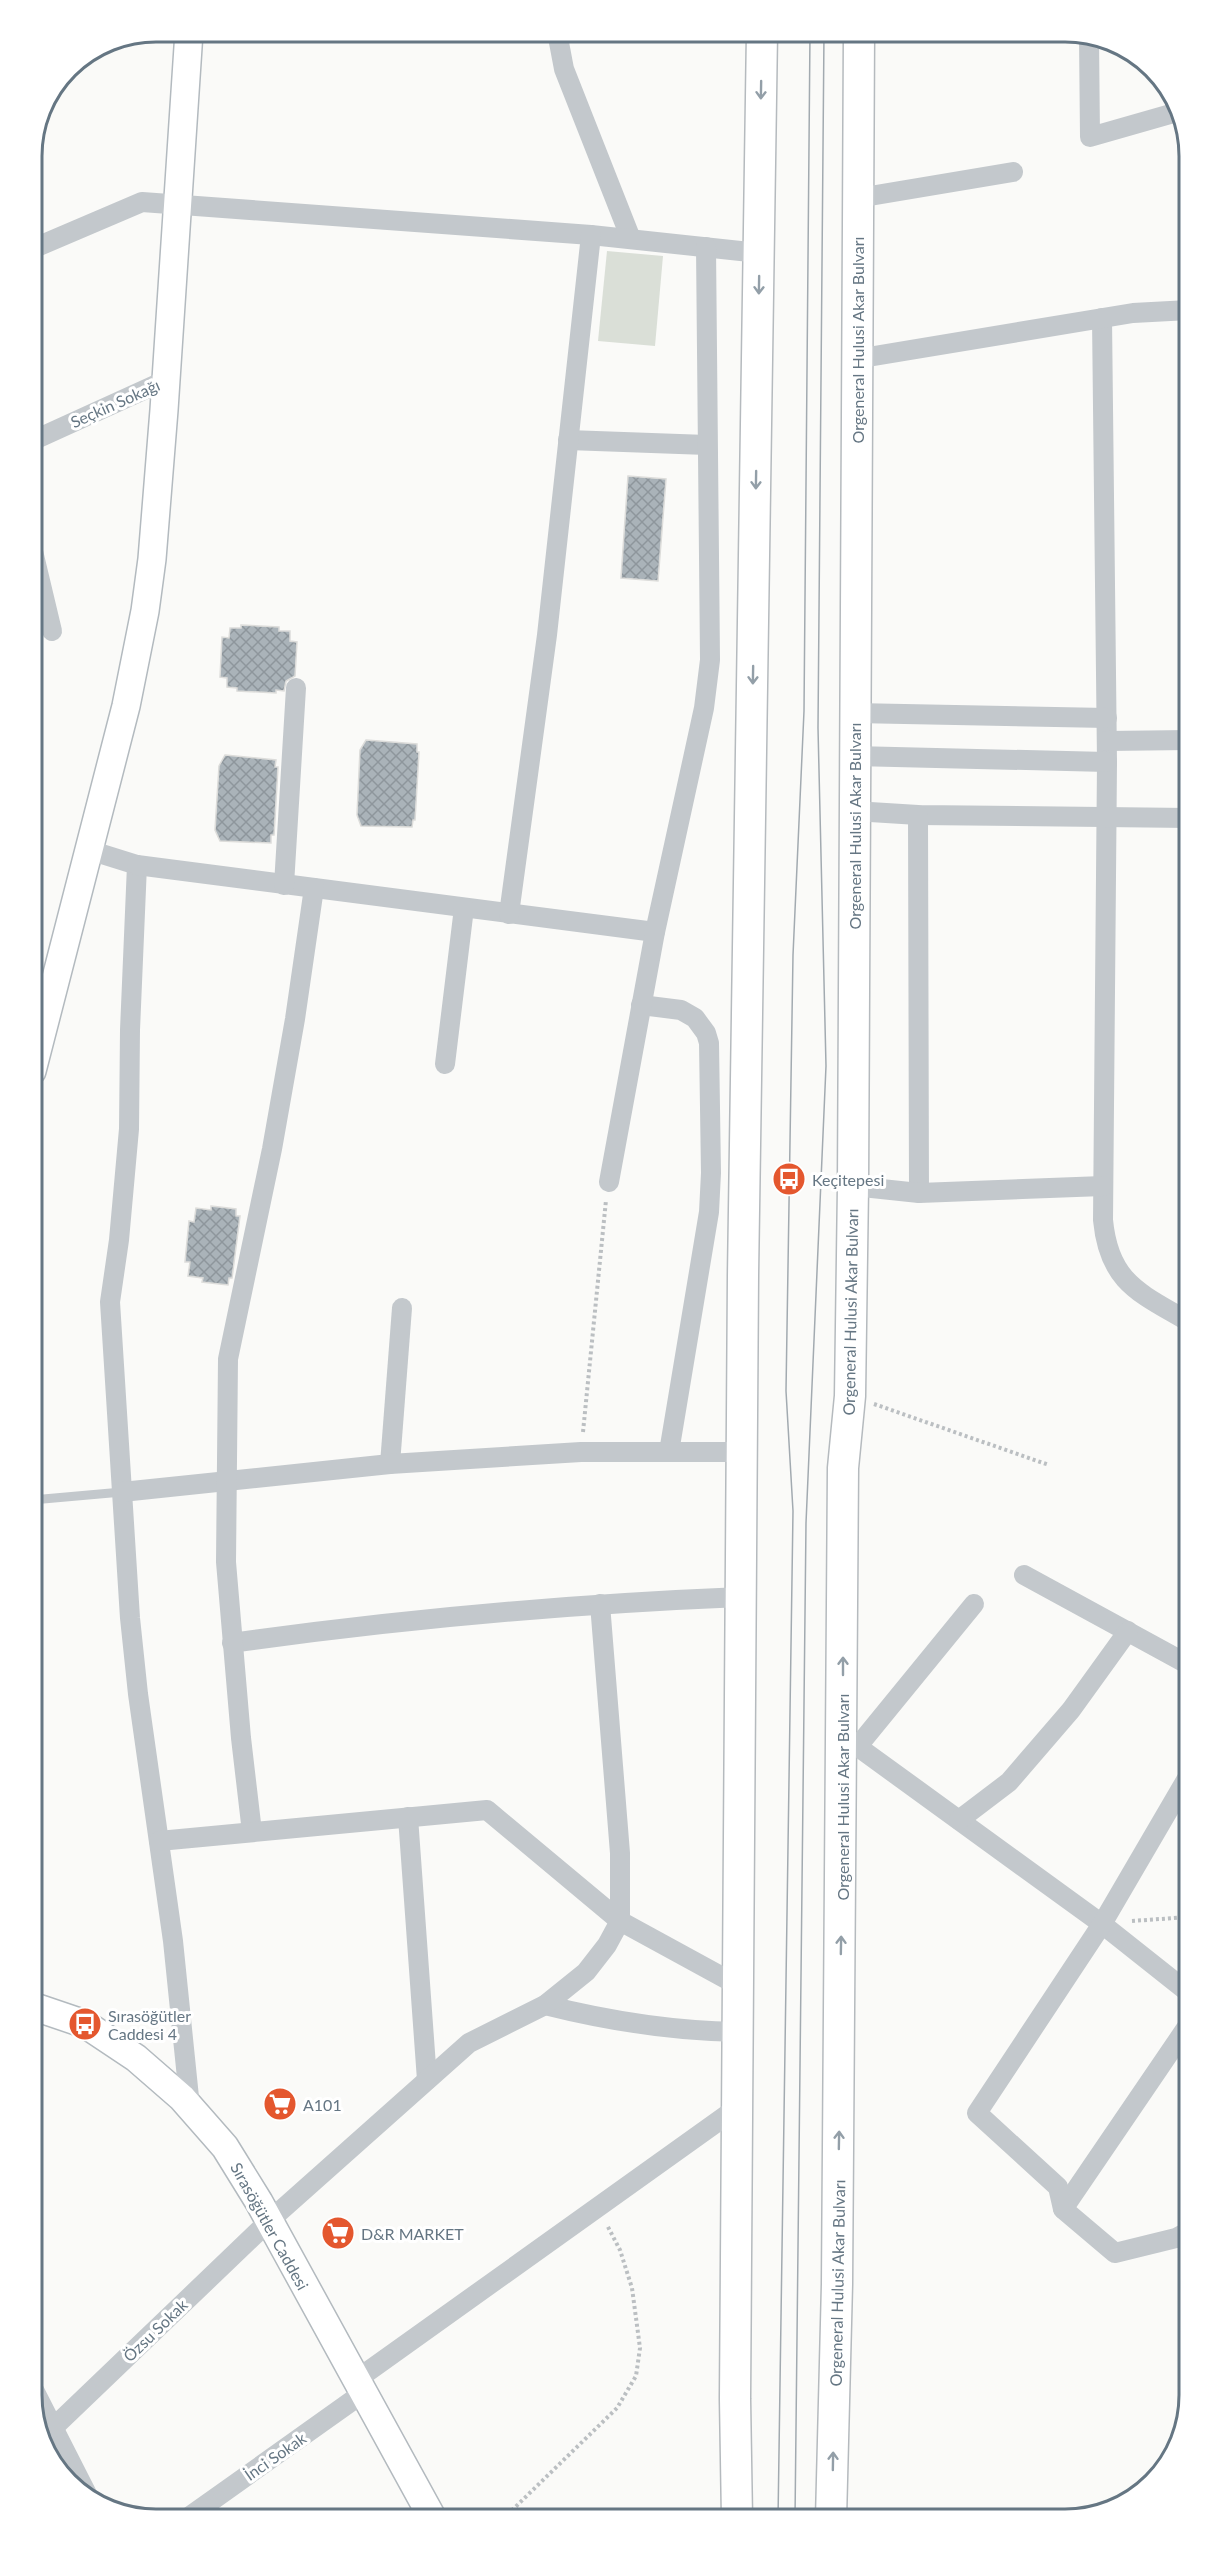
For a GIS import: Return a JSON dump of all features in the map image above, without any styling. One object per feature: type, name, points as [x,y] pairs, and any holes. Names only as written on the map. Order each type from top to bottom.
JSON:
[{"type":"main road","points":[[737,2509],[735,2399],[742,1452],[762,42]]},
{"type":"main road","name":"Orgeneral Hulusi Akar Bulvarı","points":[[831,2509],[850,1741],[843,1468],[850,1396],[853,1186],[859,42]]},
{"type":"street","points":[[42,987],[89,850],[126,706],[145,611],[152,559],[166,380],[188,42]]},
{"type":"street","points":[[559,42],[564,69],[631,239]]},
{"type":"street","points":[[1089,45],[1090,137],[1171,114]]},
{"type":"street","points":[[858,198],[1013,172]]},
{"type":"street","points":[[42,245],[142,202],[591,235],[759,253]]},
{"type":"street","points":[[509,914],[547,635],[591,235]]},
{"type":"street","points":[[609,1182],[655,932],[704,708],[710,660],[706,247]]},
{"type":"street","points":[[856,359],[1102,318],[1159,310],[1179,310]]},
{"type":"street","points":[[1102,318],[1107,718],[1104,1233],[1118,1270],[1135,1290],[1179,1316]]},
{"type":"street","name":"Seçkin Sokağı","points":[[42,436],[166,380]]},
{"type":"street","points":[[568,440],[707,445]]},
{"type":"street","points":[[42,589],[52,631]]},
{"type":"street","points":[[284,885],[296,688]]},
{"type":"street","points":[[854,712],[1107,718]]},
{"type":"street","points":[[1107,741],[1179,740]]},
{"type":"street","points":[[854,756],[1107,762]]},
{"type":"street","points":[[854,811],[918,815],[1179,818]]},
{"type":"street","points":[[918,815],[919,1193]]},
{"type":"street","points":[[89,850],[136,865],[655,932]]},
{"type":"street","points":[[136,865],[128,1139],[119,1240],[110,1302],[138,1694],[178,1988],[190,2107]]},
{"type":"street","points":[[252,1832],[226,1562],[228,1359],[272,1149],[295,1019],[314,888]]},
{"type":"street","points":[[445,1064],[464,908]]},
{"type":"street","points":[[641,1005],[688,1013],[700,1023],[709,1044],[711,1173],[709,1212],[669,1452]]},
{"type":"street","points":[[853,1186],[919,1193],[1103,1186]]},
{"type":"street","points":[[390,1464],[402,1308]]},
{"type":"street","points":[[122,1492],[226,1483],[390,1464],[581,1452],[742,1452]]},
{"type":"street","points":[[1024,1575],[1179,1659]]},
{"type":"street","points":[[232,1643],[460,1614],[741,1597]]},
{"type":"street","points":[[600,1604],[620,1853],[620,1921]]},
{"type":"street","points":[[974,1604],[850,1741],[1102,1924],[1179,1984]]},
{"type":"street","points":[[959,1820],[1010,1782],[1071,1710],[1128,1631]]},
{"type":"street","points":[[1179,1794],[1102,1924],[977,2113],[1058,2187],[1063,2209],[1115,2253],[1179,2236]]},
{"type":"street","points":[[159,1841],[487,1810],[620,1921],[739,1986]]},
{"type":"street","points":[[408,1817],[427,2080]]},
{"type":"street","name":"Özsu Sokak","points":[[47,2430],[269,2222],[469,2043],[544,2005],[586,1972],[597,1959],[620,1921]]},
{"type":"street","points":[[544,2005],[628,2024],[738,2032]]},
{"type":"street","name":"Sırasöğütler Caddesi","points":[[42,2009],[85,2024],[111,2040],[160,2077],[225,2147],[248,2183],[427,2509]]},
{"type":"street","points":[[1063,2209],[1179,2040]]},
{"type":"street","name":"İnci Sokak","points":[[199,2509],[596,2208],[738,2107]]},
{"type":"street","points":[[48,2431],[76,2477]]},
{"type":"lane","points":[[42,1499],[122,1492]]},
{"type":"path","points":[[581,1452],[596,1283],[609,1182]]},
{"type":"path","points":[[850,1396],[1049,1465]]},
{"type":"path","points":[[1102,1924],[1179,1918]]},
{"type":"path","points":[[513,2509],[617,2408],[636,2376],[640,2348],[632,2288],[620,2250],[596,2208]]},
{"type":"shaded area","points":[[607,251],[663,256],[655,346],[598,341]]},
{"type":"building","points":[[628,476],[666,479],[658,581],[621,578]]},
{"type":"building","points":[[241,625],[279,627],[279,631],[290,631],[290,641],[297,642],[295,676],[286,681],[284,691],[276,690],[276,693],[237,691],[237,688],[227,687],[227,678],[220,677],[222,637],[229,638],[230,628],[241,628]]},
{"type":"building","points":[[366,740],[417,744],[417,752],[419,752],[415,820],[413,820],[412,827],[361,826],[357,815],[360,750]]},
{"type":"building","points":[[225,755],[276,760],[275,767],[278,767],[274,835],[271,835],[271,843],[220,841],[215,830],[219,766]]},
{"type":"building","points":[[211,1206],[236,1209],[236,1216],[240,1216],[232,1278],[229,1278],[228,1285],[202,1282],[203,1278],[188,1276],[190,1262],[185,1262],[189,1221],[194,1222],[196,1208],[211,1210]]},
{"type":"tram line","points":[[778,2509],[793,1511],[786,1391],[793,955],[804,711],[810,42]]},
{"type":"tram line","points":[[795,2509],[806,1523],[826,1066],[818,728],[824,42]]},
{"type":"place","name":"Keçitepesi","points":[[789,1179]]},
{"type":"place","name":"Sırasöğütler Caddesi 4","points":[[85,2024]]},
{"type":"place","name":"A101","points":[[280,2104]]},
{"type":"place","name":"D&R MARKET","points":[[338,2233]]}]
